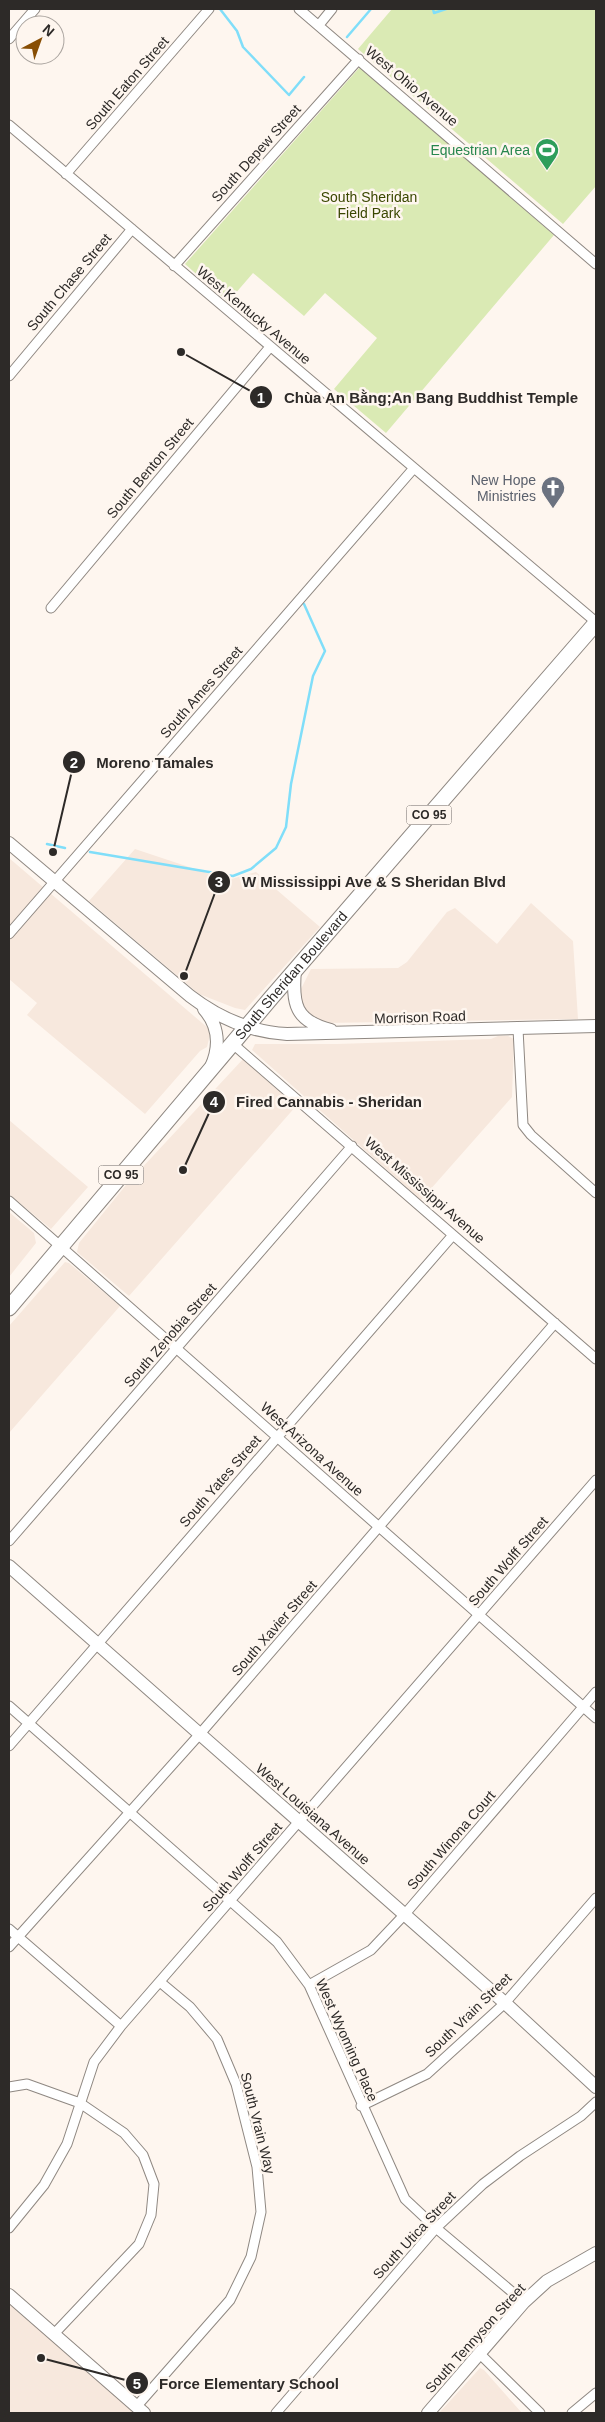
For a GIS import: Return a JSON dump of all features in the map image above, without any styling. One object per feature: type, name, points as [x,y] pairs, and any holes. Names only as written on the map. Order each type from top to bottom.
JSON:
[{"type":"main road","name":"South Sheridan Boulevard","points":[[9,1308],[246,1027],[596,622]]},
{"type":"street","points":[[9,39],[35,9]]},
{"type":"street","name":"South Eaton Street","points":[[66,174],[209,9]]},
{"type":"street","name":"West Ohio Avenue","points":[[299,9],[596,264]]},
{"type":"street","points":[[319,26],[332,9]]},
{"type":"street","name":"South Depew Street","points":[[174,266],[358,59]]},
{"type":"street","name":"West Kentucky Avenue","points":[[9,125],[596,622]]},
{"type":"street","name":"South Chase Street","points":[[9,376],[132,229]]},
{"type":"street","name":"South Benton Street","points":[[52,608],[270,347]]},
{"type":"street","name":"South Ames Street","points":[[9,934],[414,468]]},
{"type":"street","points":[[9,843],[199,1003],[220,1016],[246,1027]]},
{"type":"street","points":[[295,970],[294,1000],[301,1014],[317,1026],[346,1034]]},
{"type":"street","points":[[199,1003],[211,1019],[217,1034],[216,1052],[209,1072]]},
{"type":"street","name":"Morrison Road","points":[[246,1027],[287,1034],[346,1034],[596,1026]]},
{"type":"street","points":[[518,1028],[523,1125],[531,1135],[596,1193]]},
{"type":"street","name":"West Mississippi Avenue","points":[[233,1044],[596,1360]]},
{"type":"street","name":"South Zenobia Street","points":[[9,1541],[352,1146]]},
{"type":"street","name":"West Arizona Avenue","points":[[9,1201],[596,1718]]},
{"type":"street","name":"South Yates Street","points":[[9,1746],[453,1236]]},
{"type":"street","name":"South Xavier Street","points":[[9,1947],[199,1735],[555,1323]]},
{"type":"street","name":"South Wolff Street","points":[[9,2228],[44,2185],[66,2144],[94,2062],[121,2026],[480,1616],[596,1480]]},
{"type":"street","name":"West Louisiana Avenue","points":[[9,1566],[98,1642],[199,1735],[405,1914],[596,2087]]},
{"type":"street","name":"South Winona Court","points":[[309,1986],[371,1950],[405,1914],[596,1692]]},
{"type":"street","name":"West Wyoming Place","points":[[9,1706],[277,1942],[309,1986],[361,2106],[405,2199],[436,2228],[524,2302]]},
{"type":"street","name":"South Vrain Street","points":[[361,2106],[427,2074],[505,2003],[596,1898]]},
{"type":"street","points":[[9,1928],[121,2026]]},
{"type":"street","name":"South Vrain Way","points":[[140,2410],[230,2300],[250,2257],[261,2212],[258,2167],[236,2084],[217,2039],[190,2007],[160,1982]]},
{"type":"street","points":[[9,2087],[27,2084],[80,2103],[124,2133],[144,2155],[154,2184],[151,2215],[139,2244],[54,2334]]},
{"type":"street","name":"South Utica Street","points":[[276,2413],[436,2228],[483,2184],[520,2156],[581,2116],[596,2102]]},
{"type":"street","name":"South Tennyson Street","points":[[428,2413],[524,2302],[548,2281],[596,2253]]},
{"type":"street","points":[[9,2295],[140,2410]]},
{"type":"street","points":[[480,2354],[540,2413]]},
{"type":"street","points":[[572,2413],[596,2393]]},
{"type":"shaded area","points":[[135,849],[228,880],[256,872],[320,927],[245,1010],[199,994],[89,901]]},
{"type":"shaded area","points":[[9,858],[208,1028],[210,1035],[207,1047],[200,1051],[145,1114],[27,1015],[37,1003],[9,979]]},
{"type":"shaded area","points":[[531,903],[573,941],[578,1019],[324,1023],[305,1014],[297,997],[311,969],[398,968],[407,962],[447,912],[455,908],[497,944]]},
{"type":"shaded area","points":[[498,1036],[508,1036],[514,1039],[512,1097],[421,1200],[252,1050],[255,1044],[337,1044],[491,1039]]},
{"type":"shaded area","points":[[244,1058],[297,1105],[129,1296],[77,1252],[79,1243],[126,1185]]},
{"type":"shaded area","points":[[9,1120],[88,1187],[51,1229],[9,1194]]},
{"type":"shaded area","points":[[9,1212],[34,1233],[36,1243],[9,1277]]},
{"type":"shaded area","points":[[65,1262],[69,1263],[120,1306],[9,1433],[9,1326]]},
{"type":"shaded area","points":[[9,2302],[136,2413],[9,2413]]},
{"type":"shaded area","points":[[480,2368],[484,2370],[522,2413],[439,2413]]},
{"type":"green space","points":[[392,9],[596,9],[596,186],[563,224],[358,49]]},
{"type":"green space","name":"South Sheridan Field Park","points":[[360,67],[554,235],[386,433],[334,389],[377,338],[325,293],[304,316],[253,273],[228,302],[185,264]]},
{"type":"waterway","points":[[220,9],[237,31],[243,47],[289,95],[304,77]]},
{"type":"waterway","points":[[347,37],[371,9]]},
{"type":"waterway","points":[[433,9],[434,13],[446,9]]},
{"type":"waterway","points":[[90,852],[233,876],[251,869],[276,848],[286,827],[291,784],[313,676],[325,651],[304,604]]},
{"type":"waterway","points":[[47,844],[65,848]]},
{"type":"place","name":"Equestrian Area","points":[[547,171]]},
{"type":"place","name":"Chùa An Bằng;An Bang Buddhist Temple","points":[[181,352]]},
{"type":"place","name":"New Hope Ministries","points":[[553,509]]},
{"type":"place","name":"Moreno Tamales","points":[[53,852]]},
{"type":"place","name":"W Mississippi Ave & S Sheridan Blvd","points":[[184,976]]},
{"type":"place","name":"Fired Cannabis - Sheridan","points":[[183,1170]]},
{"type":"place","name":"Force Elementary School","points":[[41,2358]]}]
